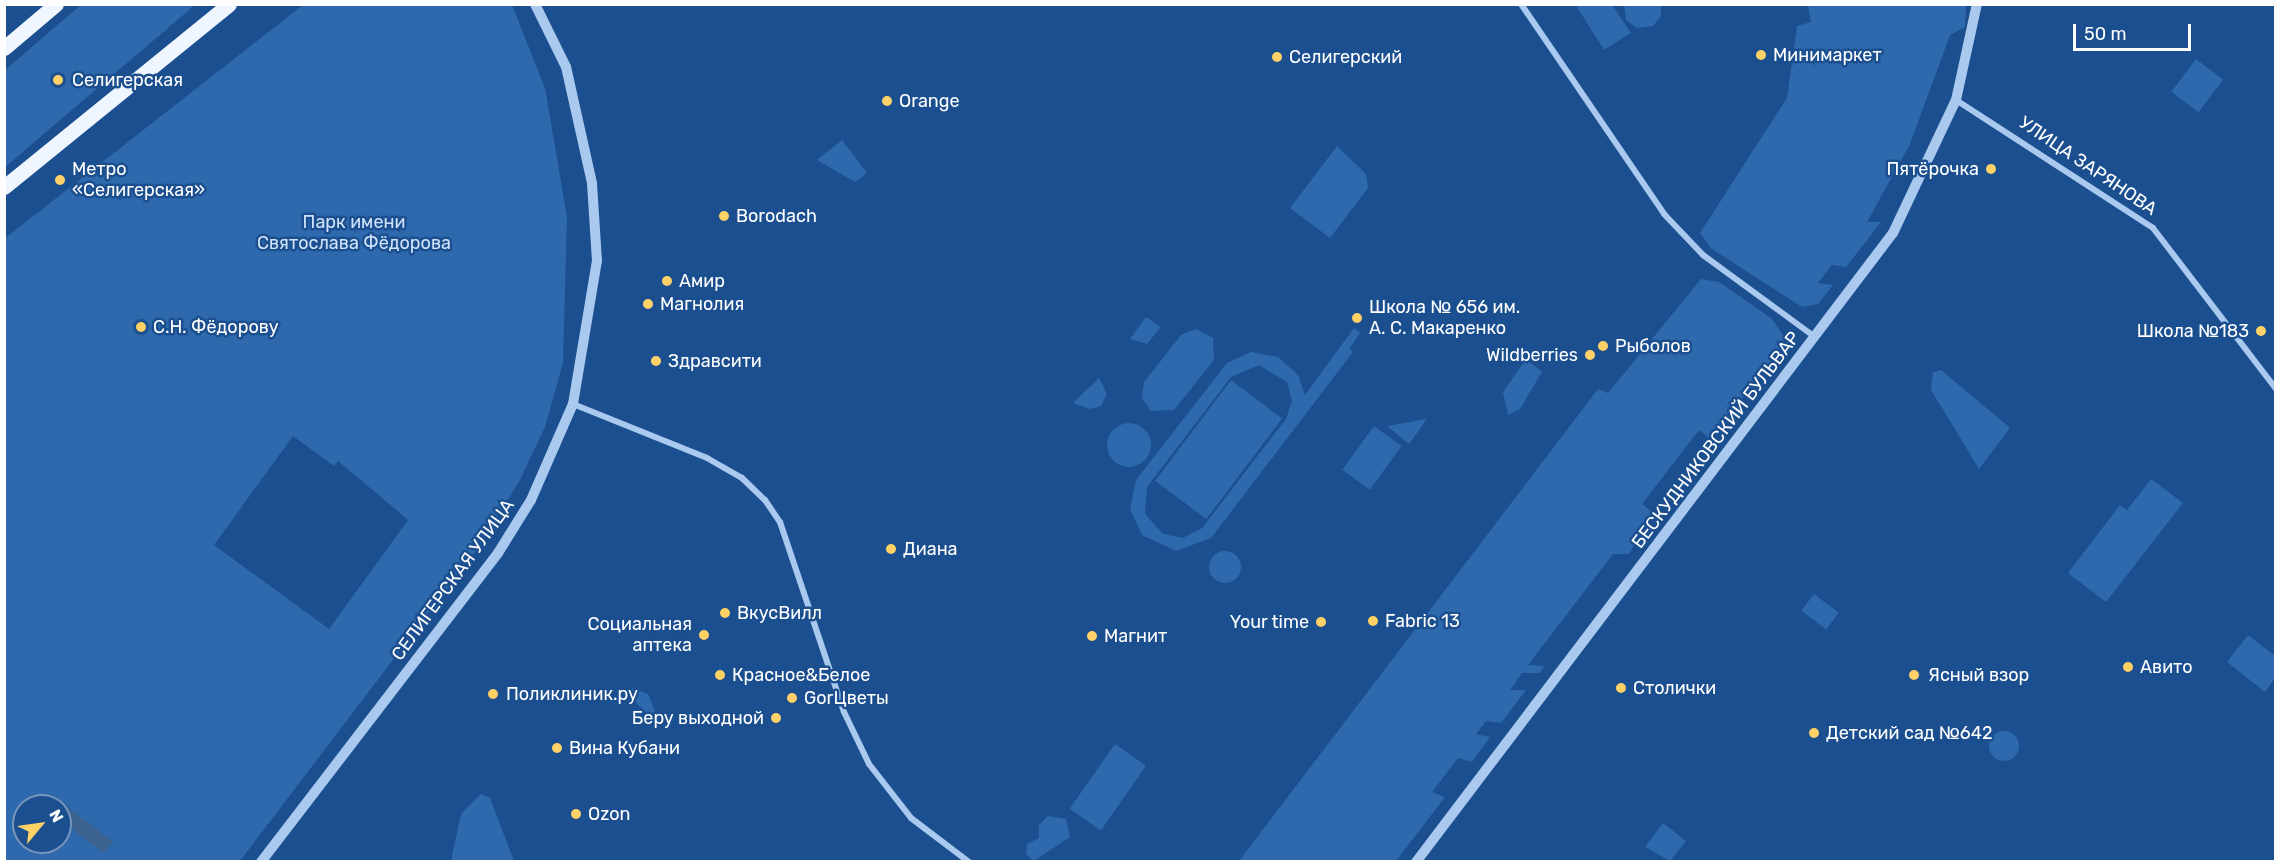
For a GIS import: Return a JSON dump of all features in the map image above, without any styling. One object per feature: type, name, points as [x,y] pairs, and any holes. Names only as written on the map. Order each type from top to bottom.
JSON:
[{"type":"main road","points":[[4,48],[56,4]]},
{"type":"main road","points":[[4,187],[229,4]]},
{"type":"street","name":"СЕЛИГЕРСКАЯ УЛИЦА","points":[[261,861],[498,553],[531,500],[573,404],[597,261],[592,183],[566,67],[535,4]]},
{"type":"street","points":[[1521,4],[1671,221],[1711,262],[1815,337]]},
{"type":"street","name":"БЕСКУДНИКОВСКИЙ БУЛЬВАР","points":[[1416,861],[1893,233],[1956,100],[1977,4]]},
{"type":"street","name":"УЛИЦА ЗАРЯНОВА","points":[[1956,100],[2153,228],[2276,389]]},
{"type":"street","points":[[573,404],[707,458],[742,478],[765,500],[780,522],[844,712],[869,764],[911,818],[969,861]]},
{"type":"green space","points":[[81,5],[195,5],[5,167],[5,70]]},
{"type":"green space","name":"Парк имени Святослава Фёдорова","points":[[303,5],[512,5],[545,88],[567,217],[563,363],[545,427],[519,482],[475,552],[240,861],[5,861],[4,239]],"holes":[[[293,436],[334,466],[338,461],[408,520],[329,629],[214,545]]]},
{"type":"green space","points":[[1580,5],[1612,5],[1631,33],[1604,50],[1577,7]]},
{"type":"green space","points":[[1624,5],[1661,5],[1661,16],[1653,26],[1637,28],[1626,20]]},
{"type":"green space","points":[[1808,5],[1966,5],[1965,27],[1950,35],[1910,144],[1867,222],[1881,222],[1846,267],[1832,265],[1818,283],[1833,285],[1818,304],[1802,307],[1712,249],[1700,233],[1787,98],[1797,26],[1811,22]]},
{"type":"green space","points":[[2196,59],[2223,79],[2198,112],[2171,92]]},
{"type":"green space","points":[[842,140],[867,173],[855,182],[817,160]]},
{"type":"green space","points":[[1337,146],[1366,174],[1368,188],[1330,238],[1290,208]]},
{"type":"green space","points":[[1701,279],[1719,282],[1771,318],[1784,336],[1783,349],[1709,438],[1699,430],[1642,504],[1653,513],[1629,554],[1613,554],[1528,665],[1544,666],[1540,673],[1522,673],[1510,690],[1526,690],[1501,723],[1486,721],[1476,734],[1490,737],[1472,762],[1458,758],[1432,792],[1445,797],[1396,861],[1239,861],[1598,389],[1608,393]]},
{"type":"green space","points":[[1146,317],[1161,327],[1147,344],[1130,339]]},
{"type":"green space","points":[[1354,328],[1360,333],[1349,349],[1353,352],[1211,538],[1176,551],[1142,535],[1130,509],[1136,480],[1227,363],[1251,352],[1278,357],[1298,375],[1305,395]],"holes":[[[1259,365],[1287,382],[1292,401],[1286,419],[1202,528],[1183,538],[1163,534],[1145,514],[1147,487],[1231,377]]]},
{"type":"green space","points":[[1196,329],[1213,338],[1214,360],[1174,410],[1151,411],[1142,398],[1144,382],[1181,335]]},
{"type":"green space","points":[[1526,359],[1542,372],[1520,409],[1508,415],[1503,392]]},
{"type":"green space","points":[[1941,370],[2010,428],[1979,469],[1931,390],[1933,372]]},
{"type":"green space","points":[[1099,378],[1107,394],[1101,406],[1090,409],[1073,403]]},
{"type":"green space","points":[[1231,380],[1282,419],[1206,519],[1155,481]]},
{"type":"green space","points":[[1427,419],[1409,444],[1387,426]]},
{"type":"green space","points":[[1129,423],[1144,430],[1151,445],[1144,460],[1129,467],[1114,460],[1107,445],[1114,430]]},
{"type":"green space","points":[[1374,426],[1402,446],[1370,490],[1342,470]]},
{"type":"green space","points":[[2151,479],[2183,503],[2106,602],[2068,573],[2120,505],[2127,510]]},
{"type":"green space","points":[[1225,551],[1236,556],[1241,567],[1236,578],[1225,583],[1214,578],[1209,567],[1214,556]]},
{"type":"green space","points":[[1814,594],[1839,613],[1826,629],[1801,611]]},
{"type":"green space","points":[[2248,635],[2275,656],[2275,678],[2265,692],[2227,662]]},
{"type":"green space","points":[[632,688],[648,694],[655,711],[651,719],[626,691]]},
{"type":"green space","points":[[2004,731],[2015,735],[2019,746],[2015,757],[2004,761],[1993,757],[1989,746],[1993,735]]},
{"type":"green space","points":[[1115,744],[1146,766],[1101,831],[1070,809]]},
{"type":"green space","points":[[481,794],[490,798],[514,861],[451,861],[461,814]]},
{"type":"green space","points":[[1048,816],[1066,819],[1070,837],[1034,861],[1026,854],[1027,844],[1039,838],[1039,825]]},
{"type":"green space","points":[[1663,823],[1686,841],[1670,861],[1645,847]]},
{"type":"shaded area","points":[[72,810],[113,842],[104,853],[72,829]]},
{"type":"place","name":"Минимаркет","points":[[1761,55]]},
{"type":"place","name":"Селигерский","points":[[1277,57]]},
{"type":"place","name":"Селигерская","points":[[58,80]]},
{"type":"place","name":"Orange","points":[[887,101]]},
{"type":"place","name":"Пятёрочка","points":[[1991,169]]},
{"type":"place","name":"Метро «Селигерская»","points":[[60,180]]},
{"type":"place","name":"Borodach","points":[[724,216]]},
{"type":"place","name":"Амир","points":[[667,281]]},
{"type":"place","name":"Магнолия","points":[[648,304]]},
{"type":"place","name":"Школа № 656 им. А. С. Макаренко","points":[[1357,318]]},
{"type":"place","name":"С.Н. Фёдорову","points":[[141,327]]},
{"type":"place","name":"Школа №183","points":[[2261,331]]},
{"type":"place","name":"Рыболов","points":[[1603,346]]},
{"type":"place","name":"Wildberries","points":[[1590,355]]},
{"type":"place","name":"Здравсити","points":[[656,361]]},
{"type":"place","name":"Диана","points":[[891,549]]},
{"type":"place","name":"ВкусВилл","points":[[725,613]]},
{"type":"place","name":"Fabric 13","points":[[1373,621]]},
{"type":"place","name":"Your time","points":[[1321,622]]},
{"type":"place","name":"Социальная аптека","points":[[704,635]]},
{"type":"place","name":"Магнит","points":[[1092,636]]},
{"type":"place","name":"Авито","points":[[2128,667]]},
{"type":"place","name":"Красное&Белое","points":[[720,675]]},
{"type":"place","name":"Ясный взор","points":[[1914,675]]},
{"type":"place","name":"Столички","points":[[1621,688]]},
{"type":"place","name":"Поликлиник.ру","points":[[493,694]]},
{"type":"place","name":"GorЦветы","points":[[792,698]]},
{"type":"place","name":"Беру выходной","points":[[776,718]]},
{"type":"place","name":"Детский сад №642","points":[[1814,733]]},
{"type":"place","name":"Вина Кубани","points":[[557,748]]},
{"type":"place","name":"Ozon","points":[[576,814]]}]
